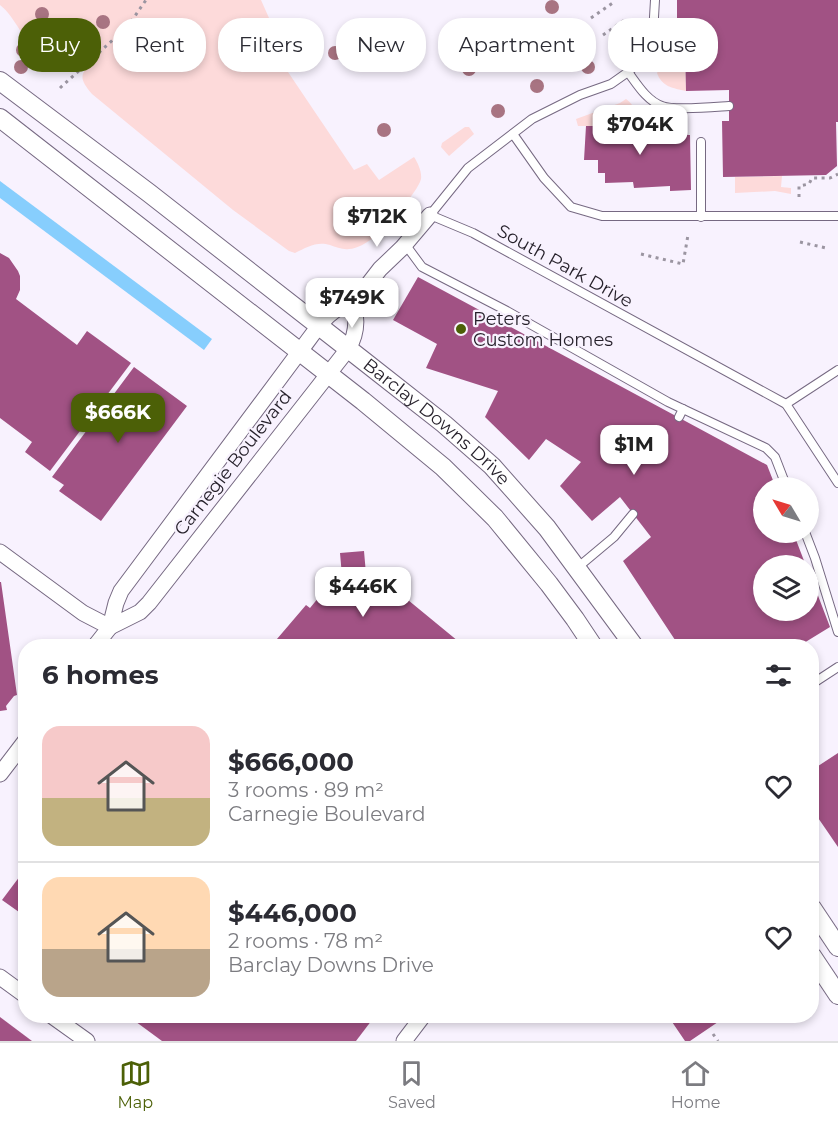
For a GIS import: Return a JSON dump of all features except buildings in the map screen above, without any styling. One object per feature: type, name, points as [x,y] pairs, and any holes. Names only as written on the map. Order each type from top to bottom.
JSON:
[{"type":"street","name":"Barclay Downs Drive","points":[[0,81],[159,201],[444,424],[492,466],[547,528],[629,639]]},
{"type":"street","name":"Barclay Downs Drive","points":[[0,118],[419,446],[495,518],[549,584],[588,639]]},
{"type":"street","name":"Carnegie Boulevard","points":[[353,304],[380,269],[430,215]]},
{"type":"street","name":"Carnegie Boulevard","points":[[101,639],[110,627],[121,591],[300,351],[339,308],[346,304],[353,304]]},
{"type":"street","name":"Carnegie Boulevard","points":[[110,627],[140,612],[149,603],[348,349],[354,338],[357,323],[353,304]]},
{"type":"street","points":[[0,552],[83,613],[110,627]]},
{"type":"street","points":[[0,774],[18,750]]},
{"type":"street","points":[[819,918],[838,947]]},
{"type":"street","points":[[819,966],[838,995]]},
{"type":"street","points":[[0,977],[18,990]]},
{"type":"street","points":[[62,1023],[87,1041]]},
{"type":"street","points":[[404,1041],[418,1023]]},
{"type":"lane","points":[[654,18],[655,0]]},
{"type":"lane","points":[[430,215],[468,168],[532,119],[580,95],[611,84],[628,72],[649,98],[662,106],[677,108],[729,106]]},
{"type":"lane","points":[[513,134],[544,178],[571,207],[602,216],[838,216]]},
{"type":"lane","points":[[701,142],[701,217]]},
{"type":"lane","name":"South Park Drive","points":[[430,215],[472,233],[786,404],[838,483]]},
{"type":"lane","points":[[405,244],[422,267],[507,311],[668,402],[766,448],[775,457],[783,477]]},
{"type":"lane","points":[[786,404],[838,370]]},
{"type":"lane","points":[[679,417],[683,409]]},
{"type":"lane","points":[[577,568],[614,537],[633,514]]},
{"type":"lane","points":[[809,543],[838,632]]},
{"type":"lane","points":[[819,679],[838,667]]},
{"type":"path","points":[[60,88],[128,26],[146,0]]},
{"type":"path","points":[[591,18],[614,2]]},
{"type":"path","points":[[603,35],[608,32]]},
{"type":"path","points":[[799,197],[799,186],[809,184],[812,178],[830,178],[838,174]]},
{"type":"path","points":[[641,254],[684,264],[688,235]]},
{"type":"path","points":[[800,242],[826,248]]},
{"type":"path","points":[[713,1034],[718,1041]]},
{"type":"shaded area","points":[[0,0],[261,0],[269,18],[218,18],[218,72],[288,72],[354,170],[367,164],[379,180],[414,157],[421,173],[419,185],[386,226],[362,245],[347,249],[321,244],[312,245],[295,253],[289,251],[233,210],[92,94],[84,83],[83,75],[84,72],[101,72],[101,18],[18,18],[18,27],[0,5]]},
{"type":"shaded area","points":[[686,72],[686,91],[665,84],[657,73]]},
{"type":"shaded area","points":[[626,99],[633,108],[638,126],[578,126],[576,119]]},
{"type":"shaded area","points":[[465,127],[469,127],[474,134],[449,156],[441,147],[442,143]]},
{"type":"shaded area","points":[[782,176],[781,187],[791,188],[791,194],[775,191],[735,193],[735,177]]},
{"type":"water","points":[[0,181],[212,339],[204,350],[0,198]]},
{"type":"place","name":"Peters Custom Homes","points":[[461,329]]}]
